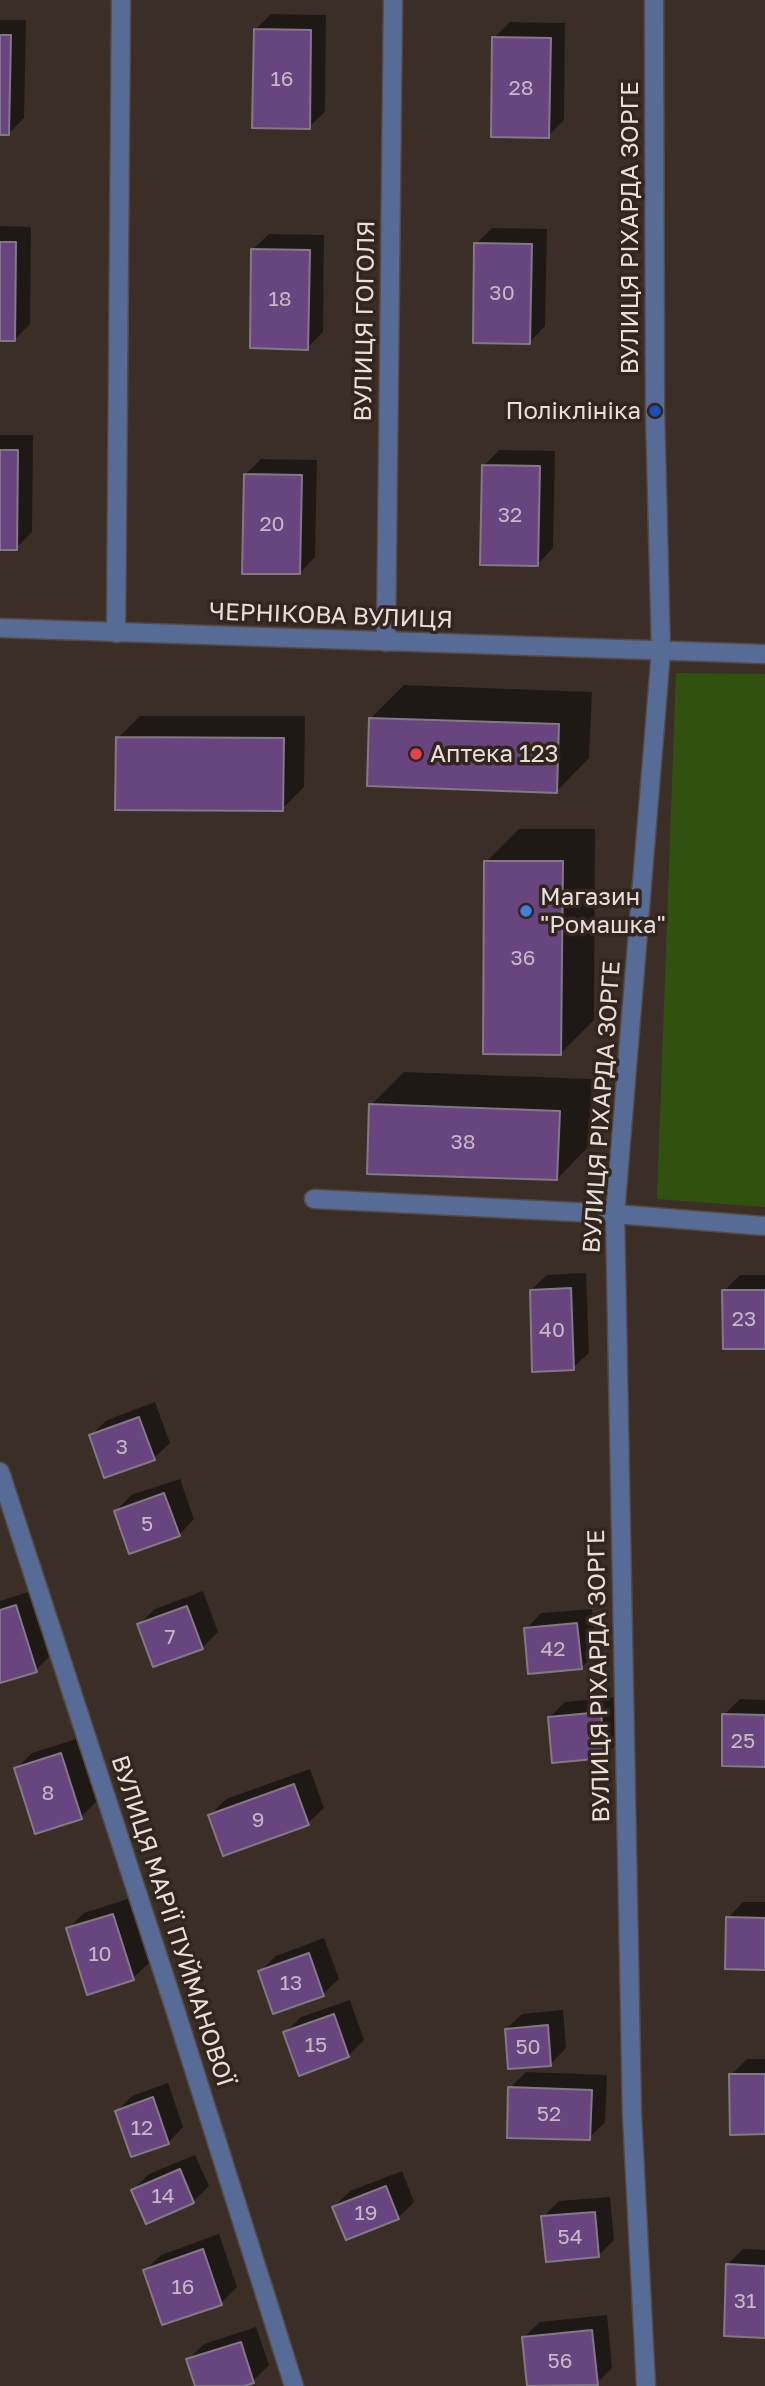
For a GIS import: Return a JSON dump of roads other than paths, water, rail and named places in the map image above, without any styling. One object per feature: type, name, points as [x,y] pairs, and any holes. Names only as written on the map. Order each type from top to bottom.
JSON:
[{"type":"street","points":[[116,633],[121,0]]},
{"type":"street","name":"ВУЛИЦЯ ГОГОЛЯ","points":[[386,642],[393,0]]},
{"type":"street","name":"ВУЛИЦЯ РІХАРДА ЗОРГЕ","points":[[646,2386],[632,2115],[615,1214],[661,651],[655,397],[654,0]]},
{"type":"street","name":"ЧЕРНІКОВА ВУЛИЦЯ","points":[[0,628],[765,654]]},
{"type":"street","points":[[314,1199],[615,1214],[765,1226]]},
{"type":"street","name":"ВУЛИЦЯ МАРІЇ ПУЙМАНОВОЇ","points":[[0,1472],[174,2006],[294,2386]]},
{"type":"place","name":"Поліклініка","points":[[655,411]]},
{"type":"place","name":"Аптека 123","points":[[416,754]]},
{"type":"place","name":"Магазин \"Ромашка\"","points":[[526,911]]}]
